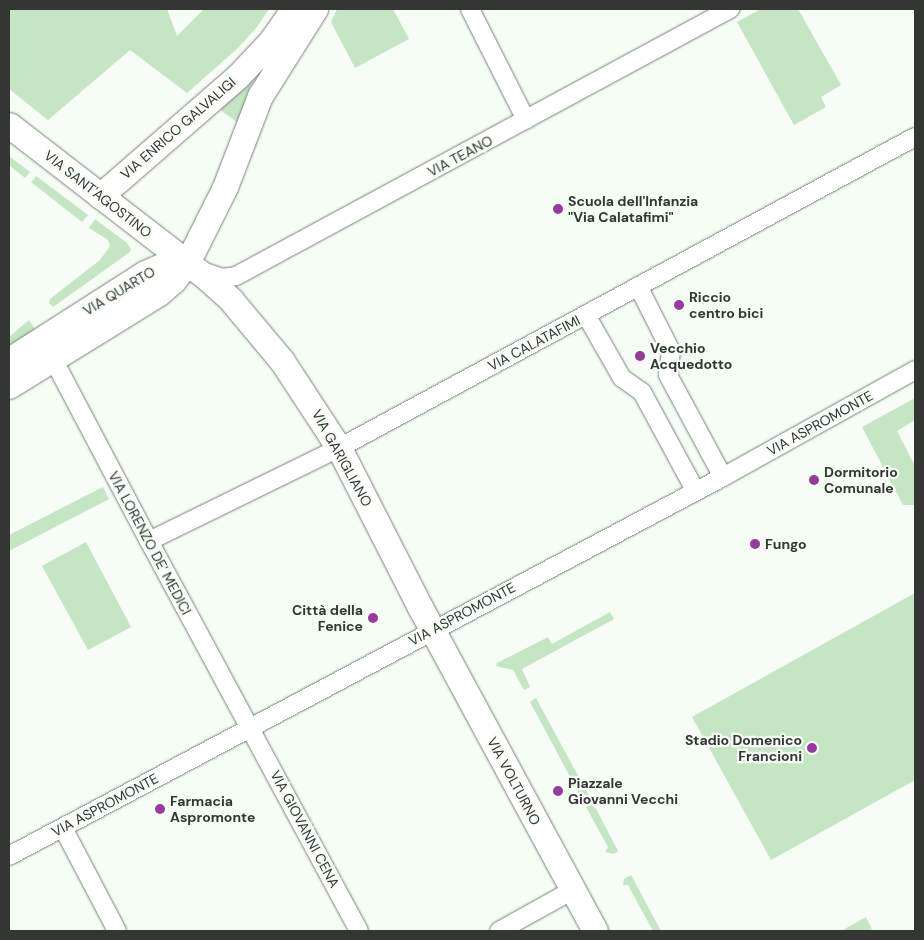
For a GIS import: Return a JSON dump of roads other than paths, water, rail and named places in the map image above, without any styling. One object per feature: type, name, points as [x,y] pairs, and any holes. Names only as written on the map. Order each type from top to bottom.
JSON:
[{"type":"main road","name":"VIA ENRICO GALVALIGI","points":[[186,263],[234,169],[252,115],[263,66],[271,41],[293,9]]},
{"type":"main road","name":"VIA ENRICO GALVALIGI","points":[[100,196],[238,76],[263,66],[315,9]]},
{"type":"main road","name":"VIA SANT'AGOSTINO","points":[[9,125],[186,263]]},
{"type":"main road","name":"VIA GARIGLIANO","points":[[186,263],[233,288],[282,360],[339,448],[433,630]]},
{"type":"main road","name":"VIA QUARTO","points":[[9,386],[47,348],[145,273],[164,265],[186,263]]},
{"type":"main road","name":"VIA QUARTO","points":[[9,360],[47,348]]},
{"type":"main road","name":"VIA VOLTURNO","points":[[433,630],[596,931]]},
{"type":"street","points":[[470,9],[526,120]]},
{"type":"street","name":"VIA TEANO","points":[[233,288],[526,120],[730,9]]},
{"type":"street","name":"VIA CALATAFIMI","points":[[149,542],[339,448],[915,137]]},
{"type":"street","points":[[638,286],[671,350],[668,375],[722,477]]},
{"type":"street","points":[[586,315],[622,378],[642,392],[695,490]]},
{"type":"street","name":"VIA LORENZO DE' MEDICI","points":[[47,348],[250,728]]},
{"type":"street","name":"VIA ASPROMONTE","points":[[9,856],[722,477],[915,370]]},
{"type":"street","name":"VIA GIOVANNI CENA","points":[[250,728],[360,931]]},
{"type":"street","points":[[63,828],[117,931]]},
{"type":"street","points":[[499,931],[574,890]]},
{"type":"place","name":"Scuola dell'Infanzia \"Via Calatafimi\"","points":[[558,209]]},
{"type":"place","name":"Riccio centro bici","points":[[679,305]]},
{"type":"place","name":"Vecchio Acquedotto","points":[[640,356]]},
{"type":"place","name":"Dormitorio Comunale","points":[[814,480]]},
{"type":"place","name":"Fungo","points":[[755,544]]},
{"type":"place","name":"Città della Fenice","points":[[373,618]]},
{"type":"place","name":"Stadio Domenico Francioni","points":[[812,748]]},
{"type":"place","name":"Piazzale Giovanni Vecchi","points":[[558,791]]},
{"type":"place","name":"Farmacia Aspromonte","points":[[160,809]]}]
